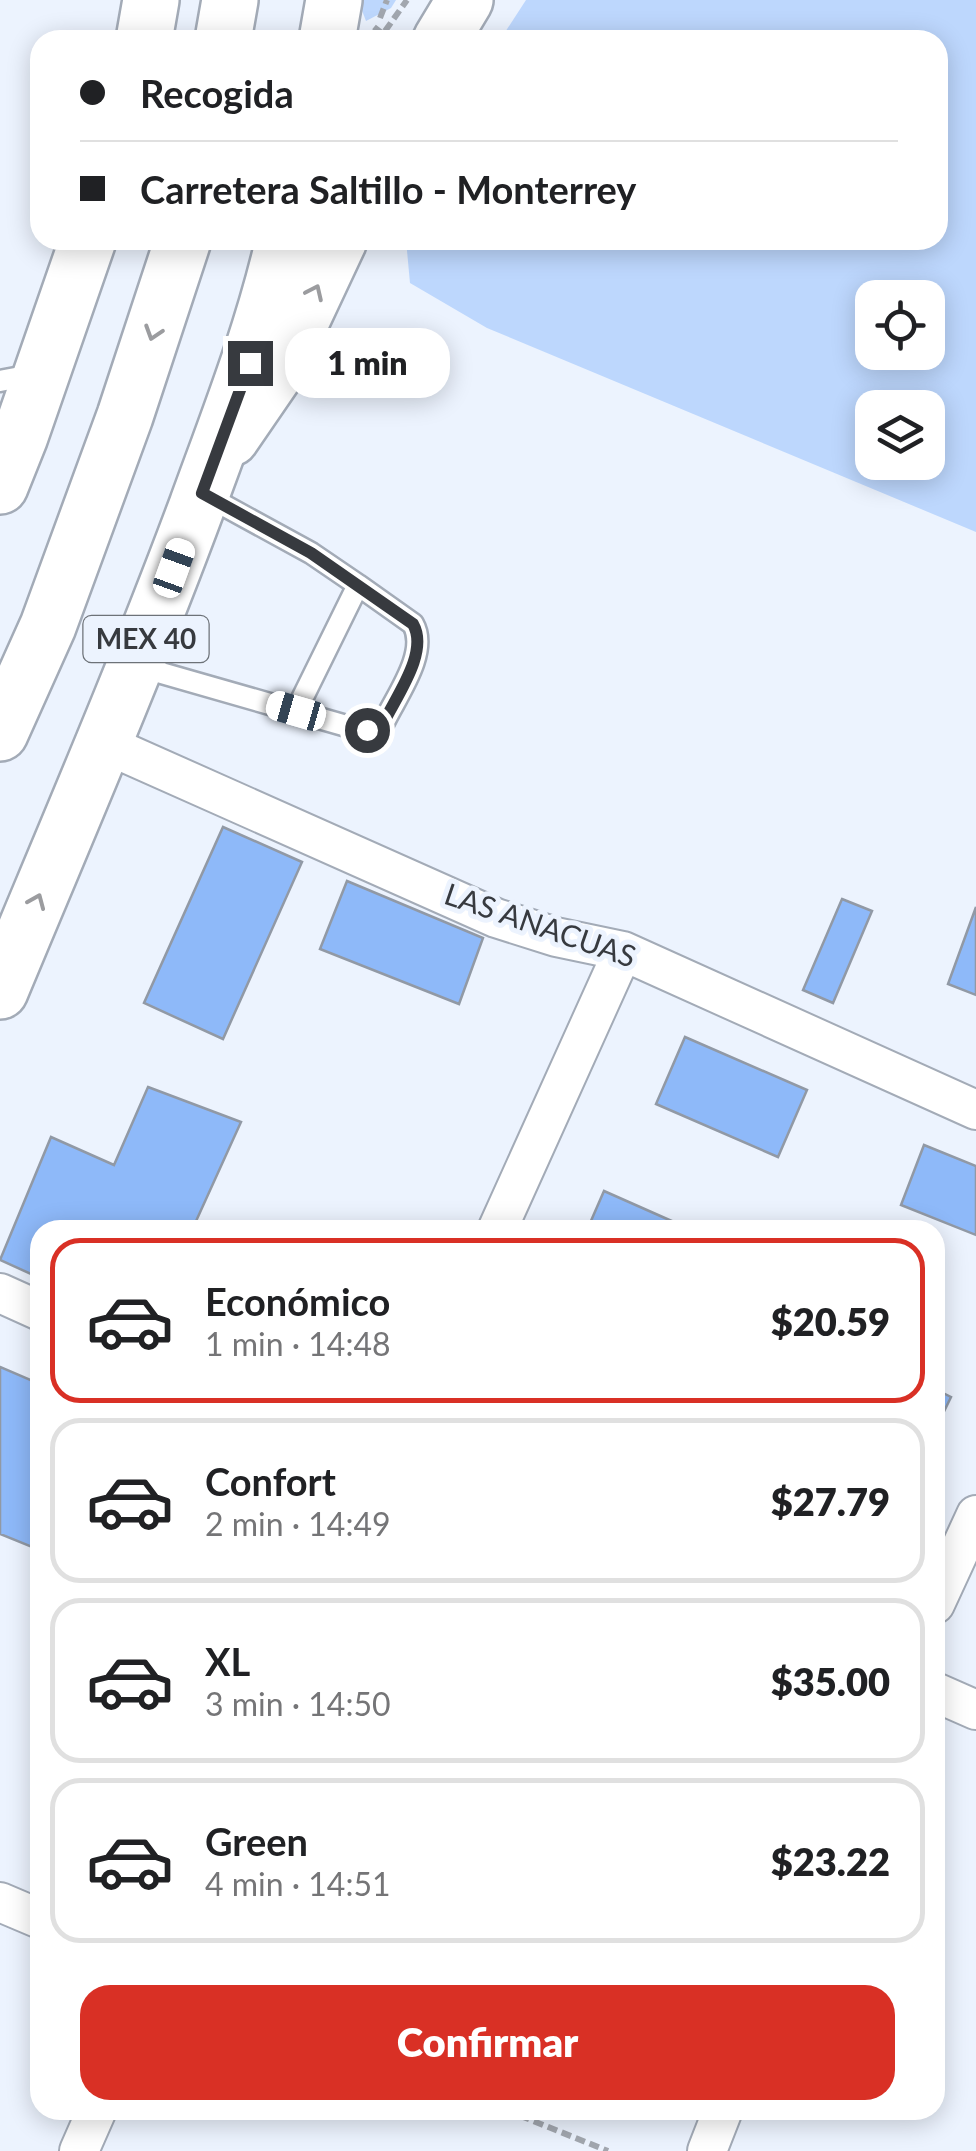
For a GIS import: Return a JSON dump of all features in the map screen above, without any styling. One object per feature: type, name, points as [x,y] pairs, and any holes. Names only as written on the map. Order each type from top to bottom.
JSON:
[{"type":"main road","points":[[146,30],[151,0]]},
{"type":"main road","points":[[176,30],[177,0]]},
{"type":"main road","points":[[225,30],[230,0]]},
{"type":"main road","points":[[447,30],[465,0]]},
{"type":"main road","points":[[0,486],[21,377],[83,250]]},
{"type":"main road","name":"MEX 40","points":[[0,733],[48,626],[125,416],[179,250]]},
{"type":"main road","name":"MEX 40","points":[[0,991],[207,479],[250,363],[282,250]]},
{"type":"main road","points":[[207,479],[280,368],[334,250]]},
{"type":"main road","points":[[0,676],[48,626]]},
{"type":"street","name":"LAS ANACUAS","points":[[103,743],[496,918],[623,951],[976,1110]]},
{"type":"street","points":[[502,1220],[623,951]]},
{"type":"street","points":[[0,1293],[30,1306]]},
{"type":"street","points":[[945,1582],[976,1514]]},
{"type":"street","points":[[945,1696],[976,1710]]},
{"type":"street","points":[[0,1902],[30,1915]]},
{"type":"street","points":[[79,2151],[93,2120]]},
{"type":"street","points":[[707,2151],[720,2120]]},
{"type":"lane","points":[[135,665],[357,729],[376,728],[384,722],[417,655],[418,633],[413,624],[207,479]]},
{"type":"lane","points":[[296,711],[358,585]]},
{"type":"path","points":[[386,30],[407,0]]},
{"type":"path","points":[[342,20],[371,30]]},
{"type":"path","points":[[531,2120],[608,2151]]},
{"type":"shaded area","points":[[358,0],[396,0],[391,8],[366,21]]},
{"type":"shaded area","points":[[526,0],[976,0],[976,532],[487,328],[410,283],[407,250],[948,250],[948,30],[506,30]]},
{"type":"building","points":[[223,827],[302,862],[223,1039],[144,1003]]},
{"type":"building","points":[[347,881],[483,938],[459,1004],[320,949]]},
{"type":"building","points":[[842,899],[872,911],[833,1003],[803,990]]},
{"type":"building","points":[[976,907],[976,995],[948,984]]},
{"type":"building","points":[[685,1037],[807,1090],[778,1157],[656,1104]]},
{"type":"building","points":[[148,1087],[241,1122],[197,1220],[30,1220],[30,1274],[0,1260],[51,1137],[114,1165]]},
{"type":"building","points":[[924,1145],[976,1166],[976,1235],[901,1205]]},
{"type":"building","points":[[604,1191],[669,1220],[591,1220]]},
{"type":"building","points":[[0,1367],[30,1380],[30,1546],[0,1534]]},
{"type":"route","points":[[250,363],[202,493],[311,553],[413,624],[418,633],[417,655],[384,722],[367,730]]}]
